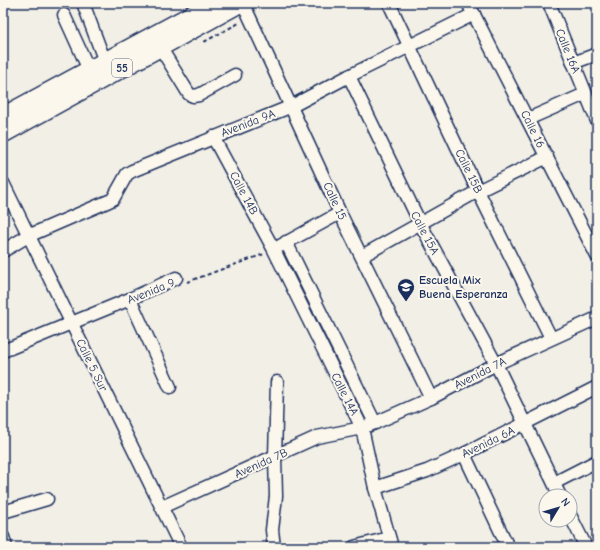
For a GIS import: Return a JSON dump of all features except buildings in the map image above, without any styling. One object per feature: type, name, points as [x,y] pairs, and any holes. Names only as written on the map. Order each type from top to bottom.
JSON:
[{"type":"highway","name":"55","points":[[3,116],[213,3]]},
{"type":"highway","name":"55","points":[[3,134],[242,3]]},
{"type":"street","points":[[83,3],[105,62]]},
{"type":"street","name":"Calle 15","points":[[242,3],[292,106],[340,213],[431,398]]},
{"type":"street","name":"Calle 15B","points":[[390,3],[478,191],[551,338]]},
{"type":"street","name":"Calle 16","points":[[468,3],[597,256]]},
{"type":"street","name":"Calle 16A","points":[[549,3],[572,63],[597,121]]},
{"type":"street","points":[[64,14],[89,70]]},
{"type":"street","name":"Avenida 9A","points":[[3,251],[28,236],[113,199],[127,174],[132,171],[292,106],[474,14]]},
{"type":"street","points":[[160,47],[189,94],[193,96],[199,95],[236,75]]},
{"type":"street","points":[[572,63],[597,54]]},
{"type":"street","name":"Calle 15A","points":[[349,76],[420,223],[496,364],[556,488]]},
{"type":"street","points":[[528,119],[585,94]]},
{"type":"street","name":"Calle 14B","points":[[214,137],[274,250]]},
{"type":"street","points":[[362,256],[478,191],[547,157]]},
{"type":"street","name":"Calle 5 Sur","points":[[3,184],[181,547]]},
{"type":"street","points":[[274,250],[340,213]]},
{"type":"street","name":"Calle 14A","points":[[286,242],[374,424]]},
{"type":"street","name":"Calle 14A","points":[[274,250],[362,428],[375,488],[390,543]]},
{"type":"street","name":"Avenida 9","points":[[3,351],[130,299],[176,278]]},
{"type":"street","points":[[130,299],[170,387]]},
{"type":"street","name":"Avenida 7A","points":[[362,428],[431,398],[496,364],[597,318]]},
{"type":"street","points":[[274,547],[272,530],[276,496],[275,457],[277,382]]},
{"type":"street","name":"Avenida 6A","points":[[375,488],[427,471],[597,387]]},
{"type":"street","name":"Avenida 7B","points":[[162,507],[317,437],[362,428]]},
{"type":"street","points":[[464,454],[508,547]]},
{"type":"street","points":[[554,483],[597,461]]},
{"type":"street","points":[[3,512],[47,499]]},
{"type":"street","points":[[576,528],[586,547]]},
{"type":"street","points":[[3,537],[6,547]]},
{"type":"street","points":[[354,547],[390,543]]},
{"type":"path","name":"Avenida 9","points":[[176,278],[188,282],[274,250]]},
{"type":"place","name":"Escuela Mix Buena Esperanza","points":[[406,302]]}]
